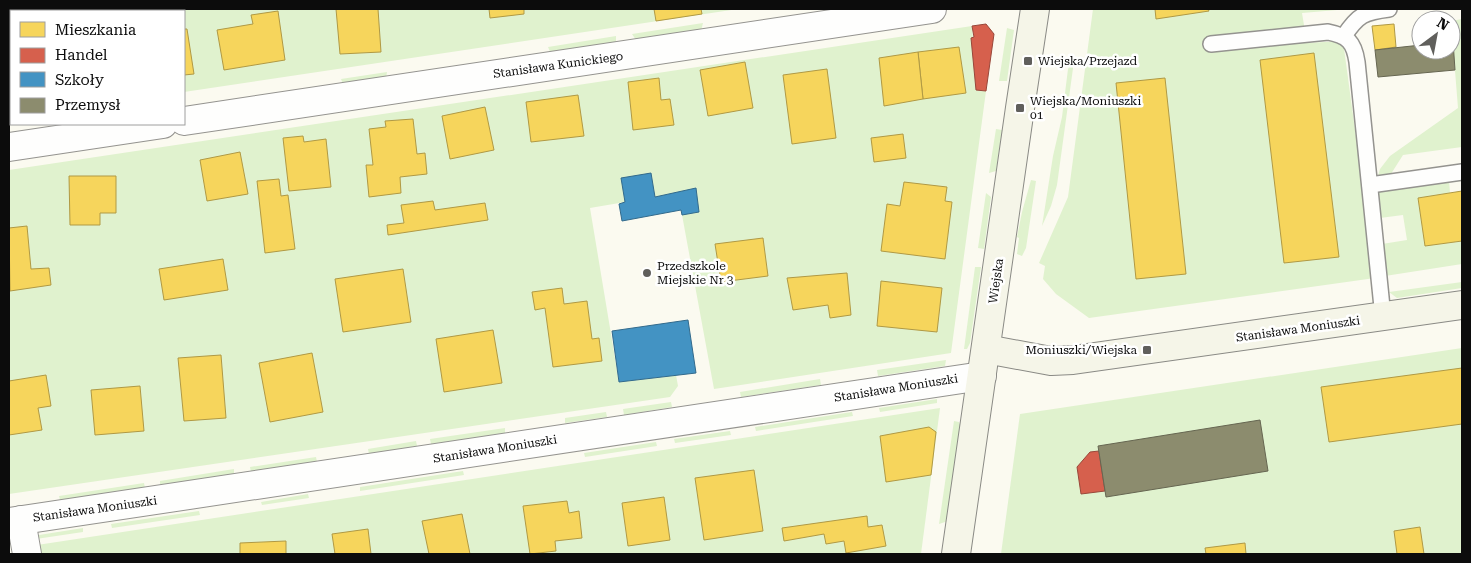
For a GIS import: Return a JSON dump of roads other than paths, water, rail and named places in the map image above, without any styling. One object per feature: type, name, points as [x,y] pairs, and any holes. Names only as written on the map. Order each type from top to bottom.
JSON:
[{"type":"street","name":"Stanisława Kunickiego","points":[[185,121],[932,9]]},
{"type":"street","name":"Wiejska","points":[[956,554],[1035,9]]},
{"type":"street","points":[[9,147],[156,125]]},
{"type":"street","name":"Stanisława Moniuszki","points":[[15,521],[984,363],[1072,360],[1462,305]]},
{"type":"street","points":[[15,521],[27,554]]},
{"type":"lane","points":[[1344,36],[1353,22],[1361,15],[1369,11],[1389,9]]},
{"type":"lane","points":[[1211,44],[1328,32],[1344,36],[1355,50],[1383,317]]},
{"type":"lane","points":[[1370,185],[1462,172]]},
{"type":"place","name":"Wiejska/Przejazd","points":[[1028,61]]},
{"type":"place","name":"Wiejska/Moniuszki 01","points":[[1020,108]]},
{"type":"place","name":"Przedszkole Miejskie Nr 3","points":[[647,273]]},
{"type":"place","name":"Moniuszki/Wiejska","points":[[1147,350]]}]
